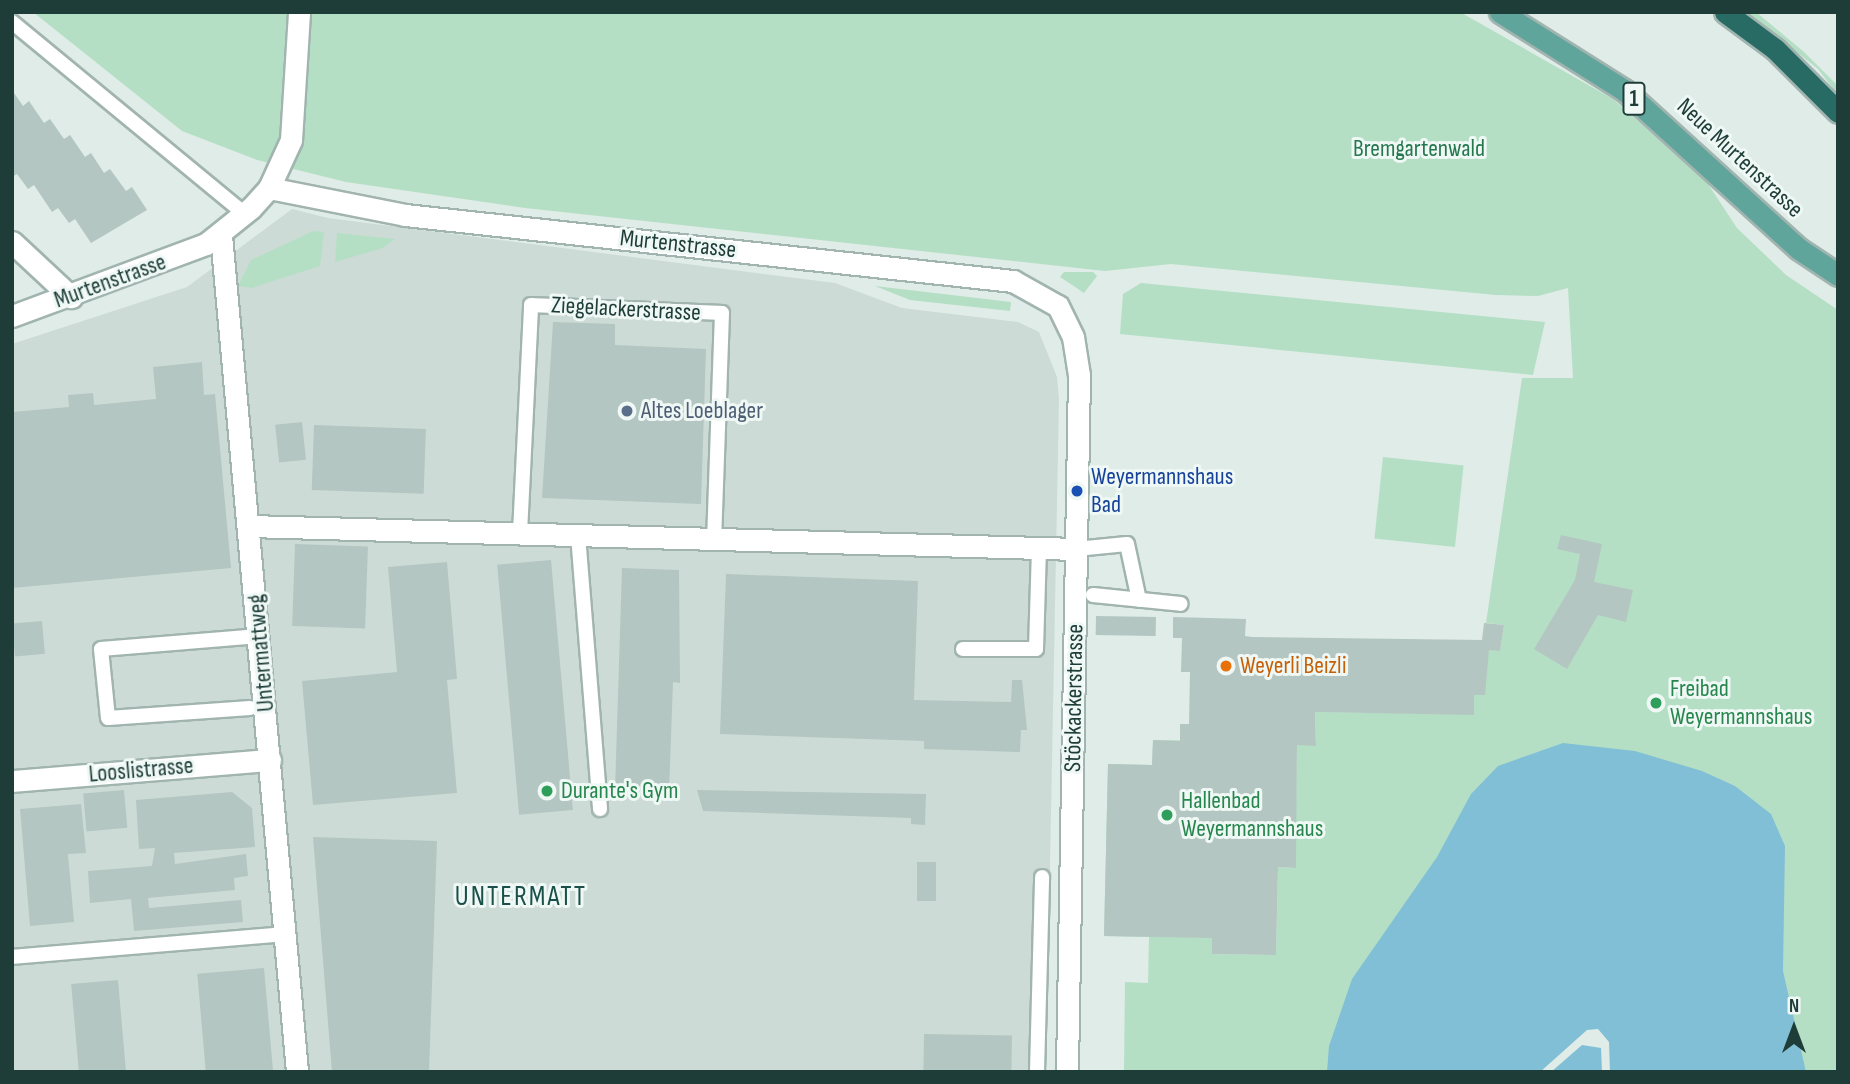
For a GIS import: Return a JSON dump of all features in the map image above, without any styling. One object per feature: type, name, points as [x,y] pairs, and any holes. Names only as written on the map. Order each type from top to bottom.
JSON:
[{"type":"highway","points":[[1725,12],[1775,49],[1838,112]]},
{"type":"main road","name":"Neue Murtenstrasse","points":[[1500,12],[1624,90],[1799,249],[1838,275]]},
{"type":"street","name":"Murtenstrasse","points":[[12,316],[71,297],[221,235],[245,214],[269,188],[292,140],[299,12]]},
{"type":"street","name":"Murtenstrasse","points":[[269,188],[405,215],[1013,281],[1051,298],[1069,326]]},
{"type":"street","name":"Untermattweg","points":[[221,235],[297,1072]]},
{"type":"street","points":[[12,242],[71,297]]},
{"type":"street","name":"Stöckackerstrasse","points":[[1067,1072],[1079,375],[1069,326]]},
{"type":"street","points":[[249,526],[1076,549]]},
{"type":"street","name":"Looslistrasse","points":[[12,781],[270,760]]},
{"type":"lane","points":[[12,22],[245,214]]},
{"type":"lane","name":"Ziegelackerstrasse","points":[[520,533],[531,304],[722,313],[714,540]]},
{"type":"lane","points":[[578,536],[600,809]]},
{"type":"lane","points":[[1076,549],[1127,544],[1139,600]]},
{"type":"lane","points":[[963,649],[1036,649],[1039,548]]},
{"type":"lane","points":[[1093,596],[1181,604]]},
{"type":"lane","points":[[250,708],[107,718],[101,649],[259,636]]},
{"type":"lane","points":[[1037,1072],[1042,880],[1070,883]]},
{"type":"lane","points":[[12,957],[285,934]]},
{"type":"shaded area","points":[[292,209],[328,218],[835,283],[902,308],[1018,322],[1039,332],[1057,377],[1059,399],[1046,1072],[12,1072],[12,344],[187,287]]},
{"type":"green space","name":"Bremgartenwald","points":[[33,12],[1460,12],[1613,99],[1706,181],[1737,228],[1786,275],[1838,310],[1838,1072],[1124,1072],[1125,982],[1148,983],[1149,937],[1104,936],[1108,764],[1152,765],[1153,740],[1228,741],[1212,954],[1276,955],[1278,867],[1295,868],[1297,745],[1316,745],[1315,712],[1474,714],[1474,695],[1489,650],[1500,650],[1504,625],[1486,623],[1522,378],[1573,378],[1568,288],[1538,296],[1496,295],[1171,264],[1105,271],[525,208],[346,182],[257,160],[182,131]]},
{"type":"green space","points":[[1746,12],[1756,12],[1804,52],[1838,86],[1838,95],[1818,69]]},
{"type":"green space","points":[[313,231],[324,232],[320,266],[252,288],[238,286],[251,260]]},
{"type":"green space","points":[[337,233],[395,239],[383,248],[335,262]]},
{"type":"green space","points":[[1064,272],[1093,272],[1097,276],[1084,293],[1060,277]]},
{"type":"green space","points":[[1141,283],[1545,322],[1533,375],[1120,334],[1123,294]]},
{"type":"green space","points":[[875,286],[1011,302],[1010,311],[910,300]]},
{"type":"green space","points":[[1383,457],[1464,465],[1455,547],[1374,539]]},
{"type":"water","points":[[1563,743],[1635,751],[1702,771],[1735,786],[1771,814],[1785,846],[1783,971],[1806,1072],[1327,1072],[1329,1046],[1352,979],[1437,857],[1471,794],[1498,766]]},
{"type":"pier","points":[[1598,1029],[1609,1042],[1610,1072],[1602,1072],[1601,1048],[1582,1045],[1551,1072],[1540,1072],[1587,1030]]},
{"type":"building","points":[[12,90],[23,106],[29,101],[44,123],[50,119],[64,139],[70,135],[85,157],[91,153],[104,173],[110,169],[126,191],[132,187],[147,210],[91,243],[75,219],[69,223],[58,208],[52,212],[34,185],[28,189],[17,174],[12,177]]},
{"type":"building","name":"Altes Loeblager","points":[[553,322],[615,324],[615,345],[706,349],[701,504],[542,498]]},
{"type":"building","points":[[202,362],[204,395],[215,394],[231,568],[12,588],[12,412],[69,407],[68,395],[93,393],[94,405],[156,399],[153,367]]},
{"type":"building","points":[[302,422],[306,460],[279,463],[275,425]]},
{"type":"building","points":[[314,425],[426,429],[424,494],[312,490]]},
{"type":"building","points":[[1561,535],[1602,544],[1594,582],[1633,590],[1626,622],[1598,615],[1567,669],[1534,649],[1575,580],[1580,554],[1557,549]]},
{"type":"building","points":[[295,544],[368,547],[365,628],[292,626]]},
{"type":"building","points":[[551,560],[573,810],[519,815],[497,565]]},
{"type":"building","points":[[447,562],[457,679],[447,680],[457,793],[313,805],[302,681],[397,672],[388,567]]},
{"type":"building","points":[[622,568],[679,570],[680,683],[673,682],[669,792],[615,790]]},
{"type":"building","points":[[726,574],[918,581],[914,700],[1011,702],[1012,680],[1022,680],[1027,730],[1021,730],[1020,752],[924,749],[924,741],[720,734]]},
{"type":"building","points":[[1096,616],[1156,617],[1156,636],[1096,635]]},
{"type":"building","points":[[1173,617],[1246,619],[1245,636],[1252,637],[1482,640],[1484,623],[1504,625],[1500,651],[1489,650],[1485,695],[1474,695],[1474,715],[1315,712],[1316,746],[1297,745],[1296,868],[1278,867],[1276,955],[1212,954],[1212,938],[1104,936],[1108,764],[1152,765],[1153,740],[1180,741],[1180,724],[1189,724],[1190,672],[1181,672],[1182,638],[1173,638]]},
{"type":"building","points":[[42,621],[45,654],[15,656],[12,624]]},
{"type":"building","points":[[124,790],[127,828],[86,831],[83,794]]},
{"type":"building","points":[[697,790],[926,794],[925,825],[911,824],[911,818],[703,811]]},
{"type":"building","points":[[232,792],[252,808],[255,847],[174,853],[175,864],[246,854],[248,876],[234,878],[235,890],[148,898],[149,908],[241,900],[243,922],[134,931],[131,899],[90,903],[88,871],[152,866],[155,848],[139,849],[136,800]]},
{"type":"building","points":[[81,804],[86,853],[68,854],[74,922],[30,926],[20,809]]},
{"type":"building","points":[[313,837],[437,841],[429,1072],[332,1072]]},
{"type":"building","points":[[917,862],[936,862],[936,901],[917,901]]},
{"type":"building","points":[[264,968],[273,1072],[206,1072],[197,974]]},
{"type":"building","points":[[118,980],[126,1072],[79,1072],[71,984]]},
{"type":"building","points":[[924,1034],[1012,1036],[1011,1072],[923,1072]]},
{"type":"place","name":"Altes Loeblager","points":[[627,411]]},
{"type":"place","name":"Weyermannshaus Bad","points":[[1077,491]]},
{"type":"place","name":"Weyerli Beizli","points":[[1226,666]]},
{"type":"place","name":"Freibad Weyermannshaus","points":[[1656,703]]},
{"type":"place","name":"Durante's Gym","points":[[547,791]]},
{"type":"place","name":"Hallenbad Weyermannshaus","points":[[1167,815]]},
{"type":"district","name":"UNTERMATT","points":[[521,897]]}]
